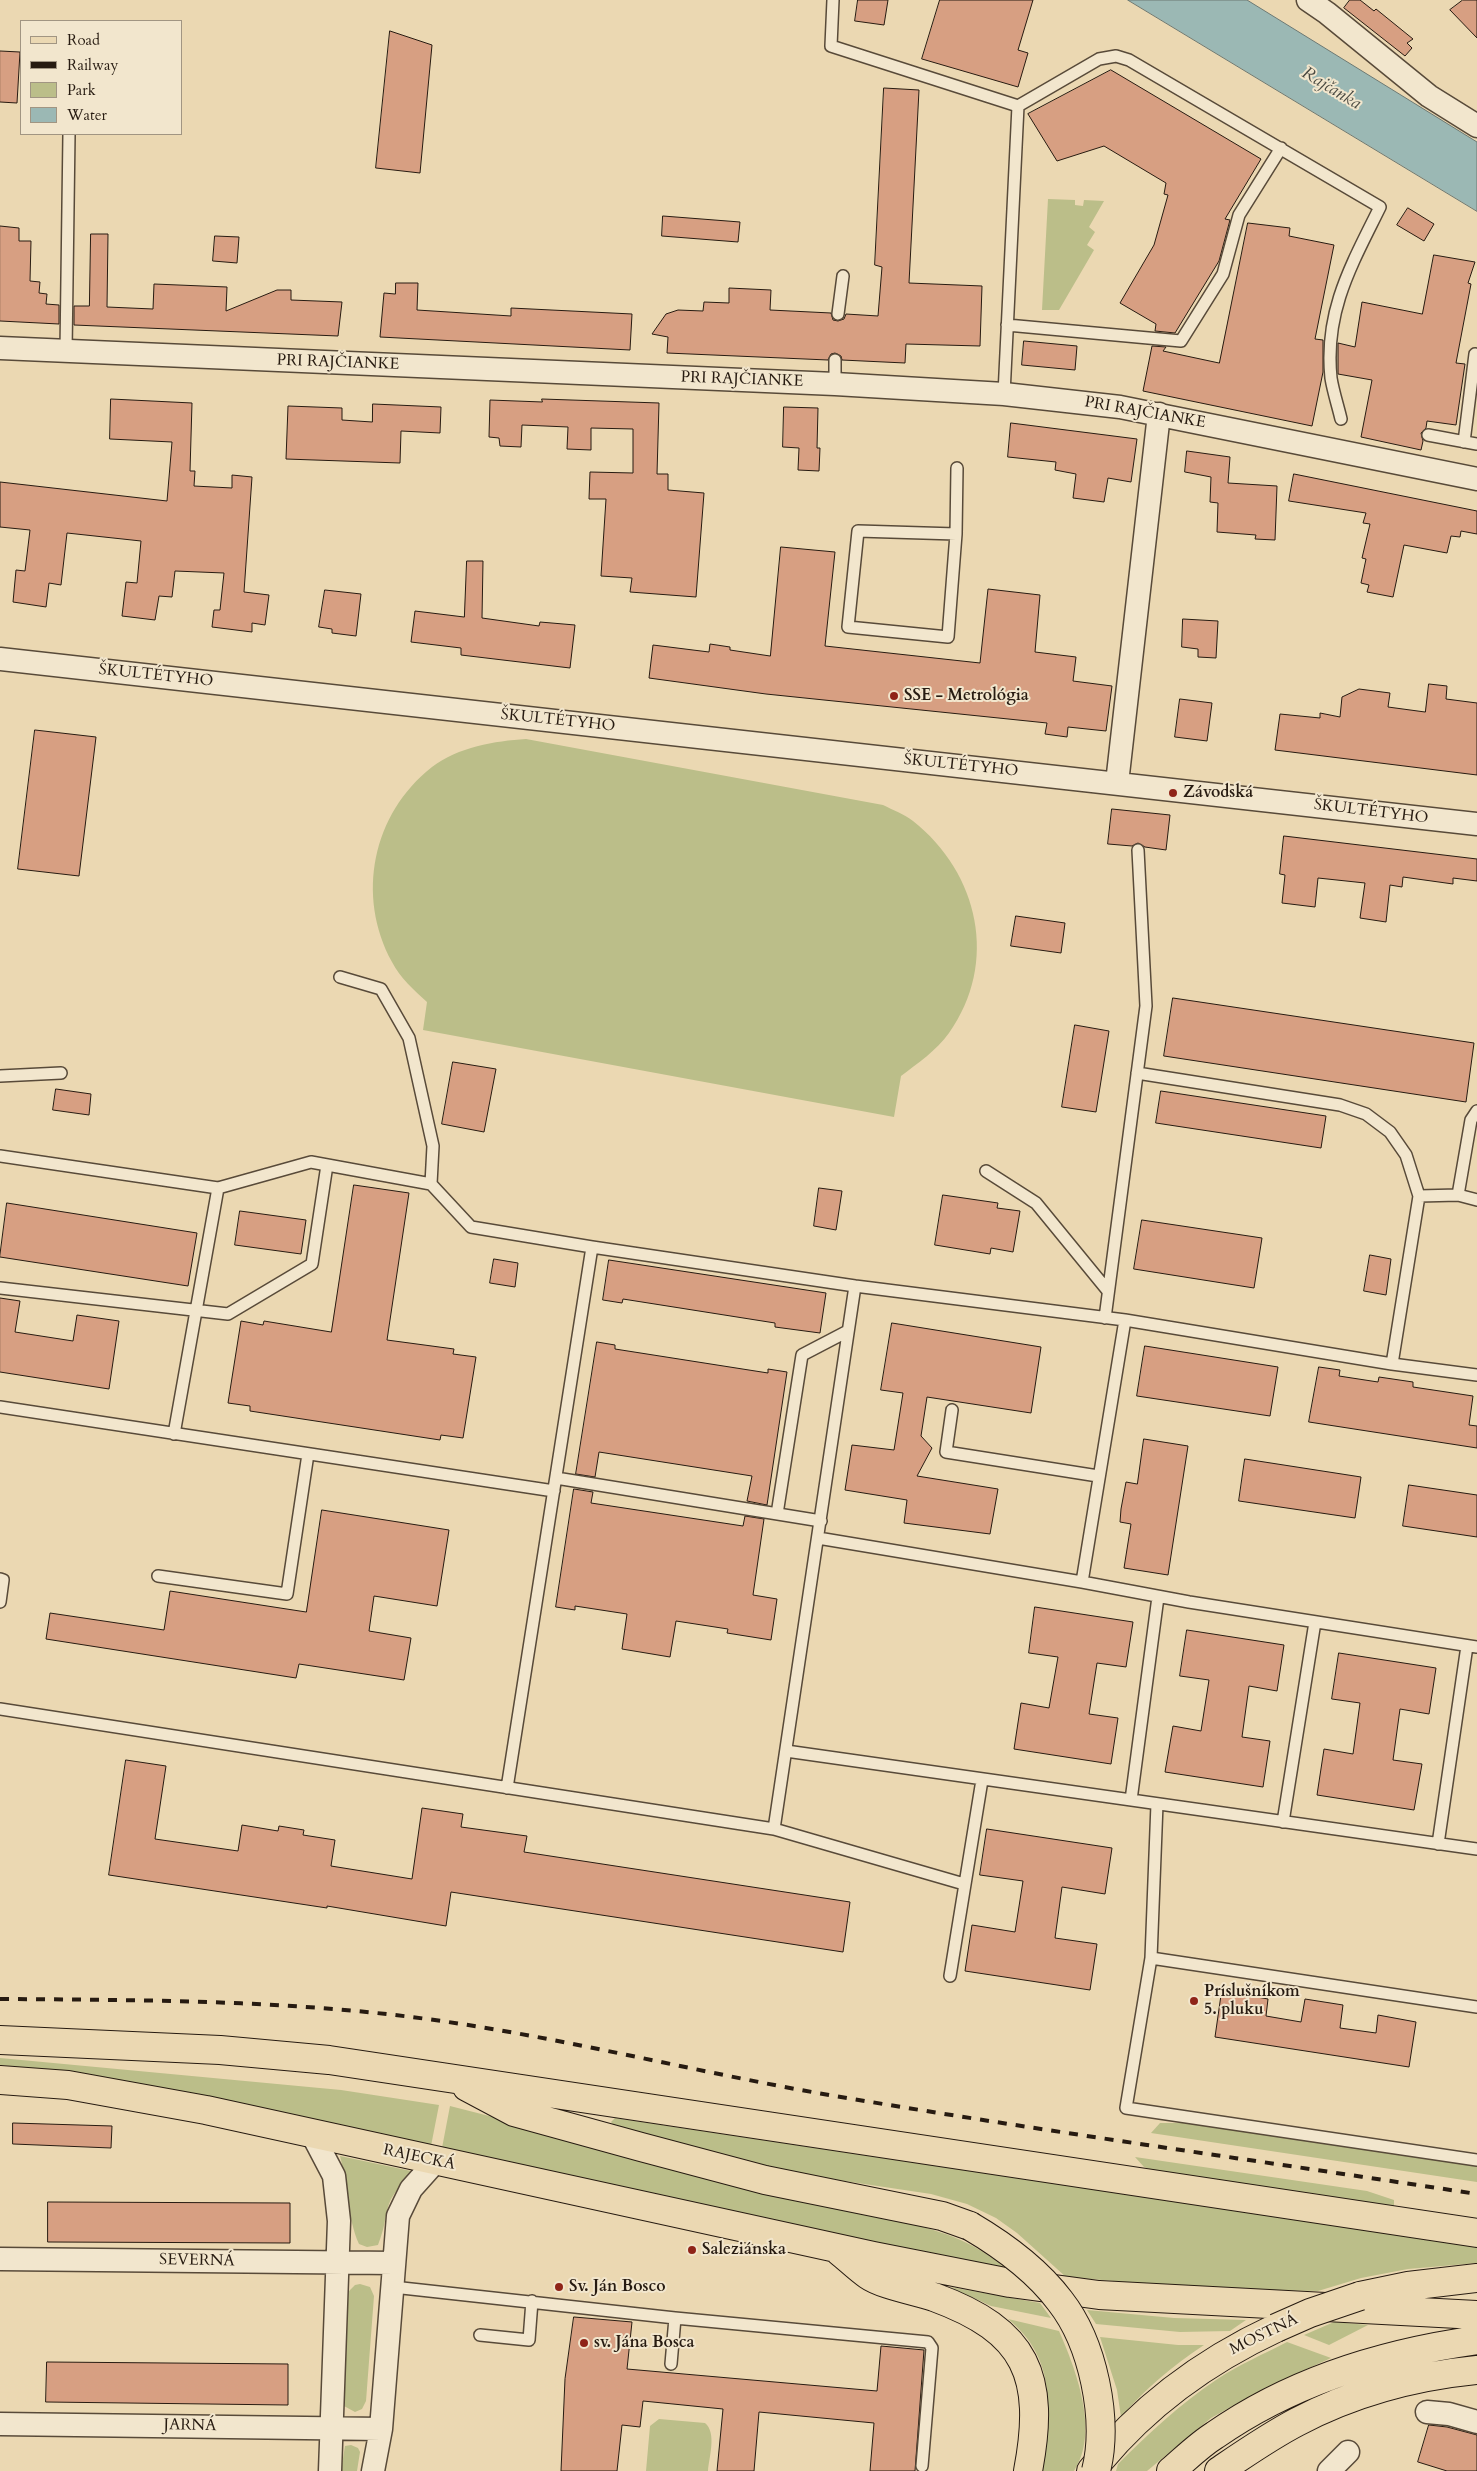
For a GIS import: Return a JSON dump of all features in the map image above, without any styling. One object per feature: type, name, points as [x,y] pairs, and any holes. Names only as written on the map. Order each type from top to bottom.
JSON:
[{"type":"main road","points":[[0,2040],[230,2051],[329,2060],[1124,2176],[1477,2234]]},
{"type":"main road","points":[[448,2077],[514,2112],[765,2180],[942,2216],[970,2226],[997,2242],[1038,2275],[1061,2302],[1080,2337],[1091,2367],[1099,2399],[1099,2460],[1096,2471]]},
{"type":"main road","name":"RAJECKÁ","points":[[0,2080],[68,2085],[206,2110],[836,2248],[1010,2283],[1099,2295],[1477,2315]]},
{"type":"main road","points":[[836,2248],[870,2276],[962,2308],[986,2322],[1008,2340],[1020,2355],[1030,2379],[1036,2408],[1034,2438],[1028,2471]]},
{"type":"main road","name":"MOSTNÁ","points":[[1091,2471],[1177,2385],[1243,2343],[1310,2313],[1360,2296],[1408,2286],[1477,2278]]},
{"type":"main road","points":[[1171,2471],[1214,2435],[1269,2403],[1321,2378],[1422,2348],[1477,2340]]},
{"type":"main road","points":[[1219,2471],[1296,2422],[1332,2406],[1418,2379],[1477,2370]]},
{"type":"street","points":[[1308,0],[1327,13],[1429,96],[1477,126]]},
{"type":"street","name":"PRI RAJČIANKE","points":[[0,348],[835,384],[1004,394],[1082,401],[1159,414],[1477,479]]},
{"type":"street","points":[[1116,783],[1159,414]]},
{"type":"street","name":"ŠKULTÉTYHO","points":[[0,659],[1477,824]]},
{"type":"street","points":[[312,2134],[334,2176],[339,2221],[330,2471]]},
{"type":"street","points":[[373,2471],[381,2429],[398,2216],[411,2189],[436,2161]]},
{"type":"street","name":"SEVERNÁ","points":[[0,2259],[394,2264]]},
{"type":"street","points":[[1427,2412],[1449,2414],[1477,2422]]},
{"type":"street","name":"JARNÁ","points":[[0,2424],[381,2429]]},
{"type":"street","points":[[1329,2471],[1348,2452]]},
{"type":"lane","points":[[833,0],[831,46],[1018,106],[1099,59],[1116,56],[1129,60],[1380,207],[1348,270],[1332,327],[1331,378],[1342,419]]},
{"type":"lane","points":[[1004,394],[1018,106]]},
{"type":"lane","points":[[66,351],[69,135]]},
{"type":"lane","points":[[1008,325],[1181,341],[1223,274],[1239,215],[1281,148]]},
{"type":"lane","points":[[838,314],[843,276]]},
{"type":"lane","points":[[1464,442],[1476,354]]},
{"type":"lane","points":[[835,384],[836,360]]},
{"type":"lane","points":[[1428,435],[1477,444]]},
{"type":"lane","points":[[956,534],[858,531],[848,627],[948,637],[956,534],[957,468]]},
{"type":"lane","points":[[1105,1318],[1146,1006],[1138,850]]},
{"type":"lane","points":[[340,977],[381,989],[409,1038],[433,1146],[431,1184]]},
{"type":"lane","points":[[0,1076],[61,1073]]},
{"type":"lane","points":[[1137,1073],[1340,1104],[1366,1114],[1390,1132],[1406,1155],[1419,1196],[1392,1364]]},
{"type":"lane","points":[[1458,1195],[1471,1120],[1477,1111]]},
{"type":"lane","points":[[0,1156],[218,1188],[311,1162],[431,1184],[471,1227],[855,1286],[1125,1320],[1392,1364],[1477,1375]]},
{"type":"lane","points":[[0,1288],[228,1314],[312,1264],[327,1165]]},
{"type":"lane","points":[[986,1171],[1036,1203],[1108,1291]]},
{"type":"lane","points":[[174,1434],[218,1188]]},
{"type":"lane","points":[[1419,1196],[1458,1195],[1477,1200]]},
{"type":"lane","points":[[507,1788],[592,1247]]},
{"type":"lane","points":[[774,1829],[855,1286]]},
{"type":"lane","points":[[1082,1582],[1125,1320]]},
{"type":"lane","points":[[777,1514],[802,1356],[848,1331]]},
{"type":"lane","points":[[0,1407],[554,1491]]},
{"type":"lane","points":[[952,1410],[946,1452],[1098,1476]]},
{"type":"lane","points":[[158,1576],[287,1594],[308,1454]]},
{"type":"lane","points":[[556,1478],[821,1521]]},
{"type":"lane","points":[[818,1538],[1082,1582],[1158,1597],[1472,1646],[1438,1844]]},
{"type":"lane","points":[[0,1579],[3,1580],[0,1602]]},
{"type":"lane","points":[[1131,1800],[1158,1597]]},
{"type":"lane","points":[[1283,1822],[1314,1622]]},
{"type":"lane","points":[[0,1709],[774,1829],[964,1884]]},
{"type":"lane","points":[[786,1751],[1477,1850]]},
{"type":"lane","points":[[950,1976],[982,1780]]},
{"type":"lane","points":[[1157,1804],[1151,1958],[1126,2108],[1477,2160]]},
{"type":"lane","points":[[1151,1958],[1477,2007]]},
{"type":"lane","points":[[393,2286],[675,2318],[928,2342],[932,2348],[922,2466]]},
{"type":"lane","points":[[480,2335],[529,2340],[532,2301]]},
{"type":"lane","points":[[670,2364],[675,2318]]},
{"type":"green space","points":[[1048,199],[1075,200],[1075,205],[1083,206],[1084,200],[1104,201],[1089,227],[1095,232],[1087,245],[1094,250],[1059,310],[1042,310]]},
{"type":"green space","points":[[526,739],[883,805],[913,821],[936,842],[954,866],[967,892],[974,920],[977,949],[974,978],[965,1006],[949,1033],[933,1051],[901,1076],[894,1117],[423,1030],[427,1002],[395,968],[381,937],[375,910],[373,884],[376,857],[383,832],[395,808],[412,786],[442,760],[477,746]]},
{"type":"green space","points":[[0,2058],[341,2090],[439,2105],[431,2146],[163,2089],[0,2065]]},
{"type":"green space","points":[[450,2106],[916,2225],[952,2236],[983,2252],[1004,2267],[893,2246],[442,2148]]},
{"type":"green space","points":[[615,2118],[1477,2247],[1477,2263],[1408,2269],[1361,2278],[1318,2291],[1210,2289],[1066,2277],[1017,2233],[996,2218],[967,2204],[931,2194],[771,2170],[614,2126],[611,2122]]},
{"type":"green space","points":[[1160,2123],[1190,2123],[1477,2164],[1477,2182],[1151,2133]]},
{"type":"green space","points":[[340,2156],[411,2171],[414,2175],[403,2184],[391,2200],[378,2245],[367,2247],[359,2244],[352,2223]]},
{"type":"green space","points":[[1135,2157],[1367,2191],[1394,2200],[1394,2206],[1152,2170],[1144,2167]]},
{"type":"green space","points":[[360,2284],[370,2287],[374,2296],[366,2401],[362,2409],[355,2412],[344,2406],[346,2294],[355,2285]]},
{"type":"green space","points":[[950,2287],[1040,2303],[1051,2318],[991,2306]]},
{"type":"green space","points":[[1087,2310],[1174,2318],[1246,2320],[1230,2331],[1180,2332],[1096,2324]]},
{"type":"green space","points":[[1008,2319],[1059,2331],[1072,2364],[1083,2401],[1085,2438],[1082,2455],[1074,2471],[1040,2471],[1047,2429],[1048,2409],[1047,2389],[1043,2370],[1036,2352],[1024,2335]]},
{"type":"green space","points":[[1334,2322],[1368,2325],[1329,2345],[1304,2335]]},
{"type":"green space","points":[[1100,2337],[1178,2345],[1204,2345],[1160,2378],[1121,2417],[1117,2390]]},
{"type":"green space","points":[[1287,2342],[1331,2358],[1263,2389],[1211,2418],[1147,2471],[1116,2471],[1118,2464],[1130,2452],[1165,2419],[1190,2399],[1233,2369]]},
{"type":"green space","points":[[659,2419],[705,2423],[709,2427],[711,2433],[711,2452],[708,2471],[646,2471],[650,2426]]},
{"type":"green space","points":[[351,2445],[358,2448],[360,2452],[357,2471],[341,2471],[345,2446]]},
{"type":"water","name":"Rajčanka","points":[[1128,0],[1247,0],[1477,142],[1477,211]]},
{"type":"building","points":[[858,0],[888,0],[884,25],[855,21]]},
{"type":"building","points":[[940,0],[1033,0],[1018,50],[1028,53],[1018,87],[922,59]]},
{"type":"building","points":[[1350,0],[1360,0],[1374,11],[1376,9],[1413,39],[1407,43],[1412,48],[1405,56],[1344,8]]},
{"type":"building","points":[[1463,0],[1477,0],[1477,38],[1450,10]]},
{"type":"building","points":[[390,31],[432,45],[420,173],[376,168]]},
{"type":"building","points":[[0,51],[20,52],[17,103],[0,102]]},
{"type":"building","points":[[1111,70],[1261,159],[1225,219],[1230,220],[1219,261],[1175,333],[1155,331],[1156,324],[1120,303],[1154,245],[1168,195],[1164,194],[1166,183],[1104,146],[1057,161],[1028,114]]},
{"type":"building","points":[[884,88],[919,90],[909,283],[982,286],[980,346],[906,344],[905,363],[842,360],[841,356],[835,353],[831,354],[828,360],[667,353],[668,337],[652,334],[666,314],[678,310],[703,311],[704,302],[729,303],[729,288],[771,290],[770,310],[831,313],[833,320],[838,321],[844,319],[846,314],[878,316],[882,267],[875,265]]},
{"type":"building","points":[[1408,208],[1434,224],[1424,241],[1397,225]]},
{"type":"building","points":[[663,216],[740,222],[738,242],[662,236]]},
{"type":"building","points":[[1248,223],[1290,228],[1289,236],[1334,245],[1315,339],[1323,340],[1323,372],[1312,426],[1143,391],[1152,346],[1166,347],[1163,351],[1219,363]]},
{"type":"building","points":[[0,226],[19,228],[19,241],[31,241],[30,281],[40,282],[39,293],[47,294],[46,304],[59,305],[59,324],[0,321]]},
{"type":"building","points":[[91,234],[108,234],[107,307],[153,309],[154,284],[227,287],[226,311],[277,290],[291,290],[291,300],[342,302],[338,336],[74,325],[74,306],[89,306]]},
{"type":"building","points":[[215,236],[239,237],[237,263],[213,261]]},
{"type":"building","points":[[1434,255],[1475,262],[1468,283],[1471,284],[1456,363],[1465,364],[1456,425],[1427,421],[1426,428],[1421,433],[1423,441],[1421,450],[1361,437],[1372,380],[1338,374],[1338,343],[1355,347],[1362,302],[1422,314]]},
{"type":"building","points":[[396,283],[418,283],[417,310],[511,316],[511,308],[632,314],[630,350],[380,337],[384,293],[395,294]]},
{"type":"building","points":[[1024,341],[1077,346],[1075,370],[1022,365]]},
{"type":"building","points":[[111,399],[192,403],[190,471],[195,471],[194,486],[232,488],[232,475],[252,477],[244,592],[269,595],[265,625],[252,623],[252,632],[212,627],[214,610],[220,610],[224,573],[175,571],[172,597],[159,596],[155,620],[122,616],[126,582],[137,583],[141,541],[67,533],[61,585],[49,583],[46,607],[13,602],[16,570],[25,571],[30,530],[0,527],[0,482],[167,501],[172,442],[110,439]]},
{"type":"building","points":[[542,399],[659,403],[657,474],[668,474],[668,490],[704,493],[696,597],[630,592],[632,578],[601,576],[606,499],[589,499],[590,472],[633,473],[633,429],[591,428],[591,450],[567,449],[568,427],[522,425],[521,447],[500,446],[499,438],[489,437],[490,400],[542,402]]},
{"type":"building","points":[[373,404],[441,407],[440,433],[401,431],[400,463],[286,459],[288,406],[342,408],[342,420],[372,422]]},
{"type":"building","points":[[784,407],[818,408],[817,448],[820,448],[819,471],[798,470],[799,448],[783,447]]},
{"type":"building","points":[[1011,423],[1137,439],[1131,482],[1108,478],[1104,502],[1073,498],[1076,474],[1055,470],[1056,462],[1008,457]]},
{"type":"building","points":[[1187,451],[1230,457],[1228,483],[1277,486],[1275,540],[1255,539],[1256,535],[1217,532],[1218,503],[1210,502],[1211,477],[1185,472]]},
{"type":"building","points":[[1294,474],[1477,511],[1477,534],[1461,531],[1460,537],[1451,536],[1447,553],[1404,545],[1393,597],[1367,592],[1369,585],[1361,583],[1366,559],[1362,558],[1370,524],[1363,523],[1366,513],[1289,501]]},
{"type":"building","points":[[781,547],[835,552],[825,646],[980,663],[988,589],[1040,595],[1035,652],[1076,657],[1073,681],[1112,686],[1106,731],[1068,727],[1067,737],[1045,734],[1047,723],[766,694],[649,678],[653,645],[709,652],[710,644],[730,647],[730,650],[770,656]]},
{"type":"building","points":[[467,561],[483,561],[482,618],[539,626],[540,622],[575,625],[570,668],[461,655],[461,648],[411,642],[415,611],[464,617]]},
{"type":"building","points":[[325,590],[361,594],[356,636],[332,633],[332,629],[319,627]]},
{"type":"building","points":[[1183,619],[1218,621],[1216,658],[1198,657],[1198,649],[1182,647]]},
{"type":"building","points":[[1429,684],[1447,686],[1446,699],[1477,703],[1477,775],[1275,750],[1280,714],[1320,718],[1320,713],[1340,717],[1342,697],[1359,689],[1390,693],[1388,707],[1425,712]]},
{"type":"building","points":[[1180,699],[1212,703],[1207,741],[1175,737]]},
{"type":"building","points":[[35,730],[96,737],[79,876],[18,869]]},
{"type":"building","points":[[1112,809],[1170,815],[1166,850],[1145,847],[1138,843],[1132,846],[1108,844]]},
{"type":"building","points":[[1284,836],[1477,859],[1477,881],[1453,878],[1453,884],[1403,877],[1402,887],[1390,885],[1386,922],[1360,918],[1365,883],[1318,878],[1315,907],[1282,903],[1285,875],[1280,874]]},
{"type":"building","points":[[1016,916],[1065,923],[1061,953],[1011,946]]},
{"type":"building","points":[[1173,998],[1474,1043],[1466,1102],[1164,1056]]},
{"type":"building","points":[[1075,1025],[1109,1031],[1096,1112],[1062,1107]]},
{"type":"building","points":[[453,1062],[496,1069],[484,1132],[442,1124]]},
{"type":"building","points":[[56,1089],[91,1094],[89,1115],[53,1110]]},
{"type":"building","points":[[1161,1091],[1326,1116],[1321,1148],[1156,1123]]},
{"type":"building","points":[[354,1185],[409,1193],[387,1340],[454,1349],[453,1354],[476,1357],[463,1438],[441,1435],[440,1440],[250,1411],[250,1406],[228,1403],[241,1321],[263,1325],[264,1321],[331,1332]]},
{"type":"building","points":[[819,1188],[842,1191],[836,1230],[814,1226]]},
{"type":"building","points":[[943,1195],[998,1203],[997,1208],[1020,1211],[1013,1252],[991,1248],[990,1254],[935,1245]]},
{"type":"building","points":[[7,1203],[197,1233],[188,1286],[0,1257]]},
{"type":"building","points":[[240,1211],[306,1220],[301,1254],[235,1245]]},
{"type":"building","points":[[1142,1220],[1262,1238],[1254,1288],[1134,1269]]},
{"type":"building","points":[[1370,1255],[1391,1259],[1386,1295],[1364,1291]]},
{"type":"building","points":[[494,1259],[518,1263],[515,1287],[490,1283]]},
{"type":"building","points":[[609,1260],[826,1293],[820,1333],[775,1327],[775,1323],[623,1299],[622,1303],[603,1300]]},
{"type":"building","points":[[0,1298],[20,1301],[15,1332],[73,1341],[77,1315],[119,1321],[109,1389],[0,1372]]},
{"type":"building","points":[[892,1323],[1041,1347],[1031,1413],[927,1397],[921,1436],[932,1448],[917,1476],[998,1489],[990,1534],[904,1523],[907,1500],[845,1490],[852,1445],[894,1450],[903,1393],[881,1390]]},
{"type":"building","points":[[597,1342],[615,1345],[615,1349],[768,1373],[768,1369],[787,1372],[767,1505],[747,1501],[752,1476],[599,1452],[595,1477],[576,1474]]},
{"type":"building","points":[[1145,1346],[1278,1367],[1270,1416],[1137,1396]]},
{"type":"building","points":[[1319,1367],[1340,1370],[1339,1376],[1378,1382],[1379,1377],[1413,1382],[1413,1387],[1473,1396],[1469,1425],[1477,1426],[1477,1448],[1309,1422]]},
{"type":"building","points":[[1144,1439],[1188,1446],[1168,1575],[1124,1568],[1131,1524],[1120,1522],[1121,1509],[1126,1482],[1137,1484]]},
{"type":"building","points":[[1245,1459],[1361,1477],[1355,1518],[1239,1501]]},
{"type":"building","points":[[1409,1485],[1477,1495],[1477,1537],[1403,1526]]},
{"type":"building","points":[[574,1489],[593,1492],[591,1503],[743,1526],[745,1516],[764,1519],[753,1595],[777,1599],[771,1640],[727,1633],[728,1629],[676,1621],[670,1657],[622,1649],[627,1614],[575,1606],[575,1610],[556,1607]]},
{"type":"building","points":[[322,1510],[449,1530],[437,1606],[374,1596],[369,1631],[411,1638],[404,1680],[299,1664],[296,1678],[46,1639],[50,1613],[164,1630],[170,1591],[306,1612]]},
{"type":"building","points":[[1035,1607],[1133,1622],[1126,1667],[1097,1663],[1089,1714],[1118,1718],[1111,1764],[1014,1749],[1021,1703],[1049,1708],[1058,1657],[1029,1653]]},
{"type":"building","points":[[1187,1630],[1284,1645],[1277,1691],[1249,1686],[1242,1737],[1270,1741],[1263,1787],[1165,1772],[1173,1726],[1201,1731],[1209,1680],[1180,1676]]},
{"type":"building","points":[[1339,1653],[1436,1668],[1429,1714],[1400,1709],[1393,1760],[1422,1764],[1414,1810],[1317,1795],[1324,1749],[1353,1754],[1360,1703],[1332,1699]]},
{"type":"building","points":[[126,1760],[166,1766],[155,1839],[238,1851],[242,1825],[278,1831],[279,1826],[304,1830],[303,1835],[335,1840],[331,1866],[412,1879],[422,1808],[463,1814],[461,1827],[527,1836],[524,1852],[850,1902],[843,1952],[451,1892],[446,1926],[327,1906],[327,1908],[109,1875]]},
{"type":"building","points":[[987,1829],[1112,1848],[1105,1894],[1062,1887],[1055,1938],[1097,1944],[1090,1990],[965,1971],[972,1925],[1015,1932],[1023,1881],[980,1875]]},
{"type":"building","points":[[1230,1992],[1268,1999],[1266,2016],[1301,2022],[1305,1999],[1343,2005],[1340,2028],[1376,2033],[1378,2015],[1416,2022],[1409,2067],[1215,2037],[1221,1995],[1230,1996]]},
{"type":"building","points":[[13,2123],[112,2126],[111,2148],[13,2144]]},
{"type":"building","points":[[48,2202],[290,2203],[290,2243],[48,2242]]},
{"type":"building","points":[[574,2317],[632,2322],[627,2369],[877,2391],[881,2346],[924,2350],[915,2471],[870,2471],[874,2423],[759,2412],[754,2471],[717,2471],[723,2409],[643,2401],[640,2427],[622,2425],[617,2471],[561,2471],[565,2379]]},
{"type":"building","points":[[47,2362],[288,2364],[288,2405],[46,2402]]},
{"type":"building","points":[[1429,2425],[1447,2427],[1477,2435],[1477,2471],[1447,2471],[1418,2462]]},
{"type":"railway","points":[[0,1999],[214,2002],[320,2008],[427,2019],[532,2036],[742,2079],[847,2098],[1477,2194]]},
{"type":"place","name":"SSE - Metrológia","points":[[894,696]]},
{"type":"place","name":"Závodská","points":[[1173,793]]},
{"type":"place","name":"Príslušníkom 5. pluku","points":[[1194,2001]]},
{"type":"place","name":"Saleziánska","points":[[692,2250]]},
{"type":"place","name":"Sv. Ján Bosco","points":[[559,2287]]},
{"type":"place","name":"sv. Jána Bosca","points":[[584,2343]]}]
